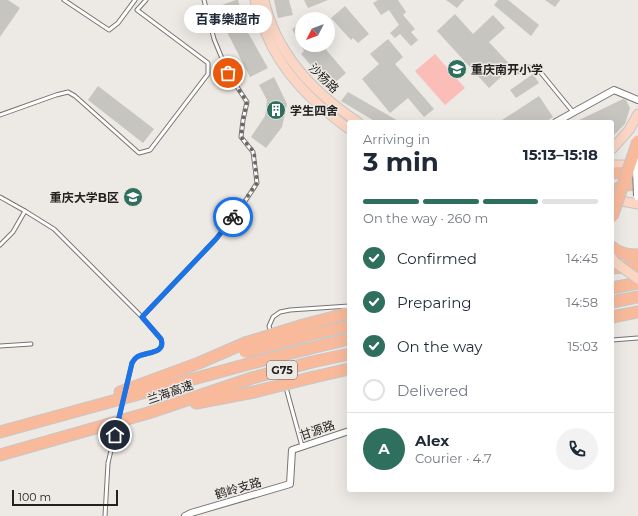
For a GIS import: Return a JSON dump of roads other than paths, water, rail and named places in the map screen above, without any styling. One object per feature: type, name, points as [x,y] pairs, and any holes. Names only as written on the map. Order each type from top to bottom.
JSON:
[{"type":"highway","points":[[614,211],[638,141]]},
{"type":"highway","points":[[614,173],[638,171]]},
{"type":"highway","points":[[614,182],[631,177],[638,178]]},
{"type":"highway","points":[[614,191],[619,187],[634,184],[638,185]]},
{"type":"highway","points":[[614,249],[628,255],[638,255]]},
{"type":"highway","points":[[614,268],[638,266]]},
{"type":"highway","points":[[614,288],[638,283]]},
{"type":"highway","points":[[614,302],[638,297]]},
{"type":"highway","points":[[614,320],[638,312]]},
{"type":"highway","points":[[54,416],[198,363],[304,330],[347,314]]},
{"type":"highway","points":[[614,320],[638,319]]},
{"type":"highway","points":[[304,330],[347,326]]},
{"type":"highway","name":"兰海高速","points":[[0,432],[248,364],[347,339]]},
{"type":"highway","name":"兰海高速","points":[[0,455],[148,413],[252,378],[347,354]]},
{"type":"highway","points":[[148,413],[254,392],[347,369]]},
{"type":"main road","name":"沙杨路","points":[[255,0],[259,17],[270,44],[287,72],[310,97],[347,127]]},
{"type":"main road","name":"沙杨路","points":[[264,0],[267,14],[278,39],[295,66],[317,90],[355,120]]},
{"type":"main road","points":[[614,147],[629,130],[638,114]]},
{"type":"main road","points":[[638,149],[636,168],[638,196]]},
{"type":"main road","points":[[614,165],[638,165]]},
{"type":"main road","points":[[614,199],[638,204]]},
{"type":"main road","points":[[614,260],[638,279]]},
{"type":"street","points":[[559,120],[614,90],[638,100]]},
{"type":"street","name":"甘源路","points":[[290,484],[292,450],[347,432]]},
{"type":"street","name":"鹤岭支路","points":[[185,516],[290,484]]},
{"type":"lane","points":[[64,0],[109,30],[118,23],[135,0]]},
{"type":"lane","points":[[1,114],[68,92],[75,96],[139,153],[150,150],[208,74],[208,63],[137,10],[146,0]]},
{"type":"lane","points":[[142,317],[216,239],[238,212],[257,183],[254,152],[241,137],[247,102],[228,73],[214,39],[204,0]]},
{"type":"lane","points":[[518,72],[525,67],[537,68],[573,112]]},
{"type":"lane","points":[[0,197],[54,228],[142,317],[161,339],[161,346],[157,351],[138,356],[132,363],[108,464],[105,516]]},
{"type":"lane","points":[[0,245],[13,232],[25,211]]},
{"type":"lane","points":[[302,447],[269,326],[273,317],[280,312],[347,306]]},
{"type":"lane","points":[[614,340],[638,338]]},
{"type":"lane","points":[[0,346],[31,344]]},
{"type":"place","name":"重庆南开小学","points":[[457,69]]},
{"type":"place","name":"百事樂超市","points":[[228,73]]},
{"type":"place","name":"学生四舍","points":[[276,110]]},
{"type":"place","name":"重庆大学B区","points":[[133,197]]}]
